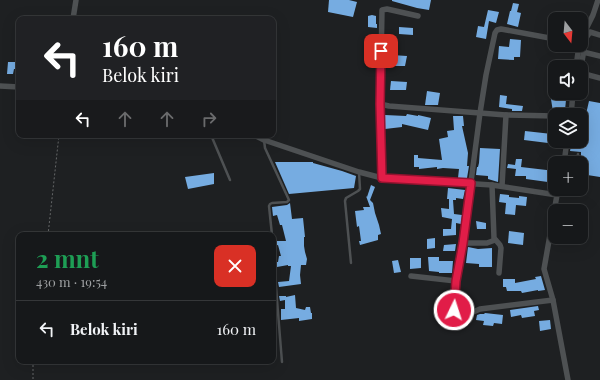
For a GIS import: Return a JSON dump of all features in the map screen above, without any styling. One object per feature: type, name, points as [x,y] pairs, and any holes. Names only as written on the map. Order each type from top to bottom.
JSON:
[{"type":"street","points":[[73,16],[76,0]]},
{"type":"street","points":[[588,28],[594,15],[598,0]]},
{"type":"street","points":[[382,178],[380,104],[381,11],[383,9],[387,9],[418,16]]},
{"type":"street","points":[[548,38],[501,29],[495,33],[480,113],[463,243],[456,281],[454,310],[456,315],[464,316],[484,308],[553,300]]},
{"type":"street","points":[[588,34],[590,32],[600,35]]},
{"type":"street","points":[[582,60],[583,52],[600,56]]},
{"type":"street","points":[[588,75],[600,78]]},
{"type":"street","points":[[0,86],[16,87]]},
{"type":"street","points":[[380,104],[389,106],[506,115],[548,116]]},
{"type":"street","points":[[502,186],[506,115]]},
{"type":"street","points":[[260,138],[359,172],[382,178],[471,183],[502,186],[548,194]]},
{"type":"street","points":[[492,185],[494,238],[501,248],[499,273]]},
{"type":"street","points":[[557,196],[544,269],[553,300],[568,380]]},
{"type":"street","points":[[463,243],[487,243],[495,240]]},
{"type":"street","points":[[411,276],[456,281]]},
{"type":"lane","points":[[212,138],[230,180]]},
{"type":"lane","points":[[264,140],[264,148],[289,200],[287,202],[270,204],[272,232]]},
{"type":"lane","points":[[351,263],[345,202],[346,198],[360,189],[359,172]]},
{"type":"lane","points":[[276,287],[282,362]]},
{"type":"path","points":[[48,232],[59,138]]},
{"type":"path","points":[[33,364],[33,380]]},
{"type":"building","points":[[329,0],[349,0],[357,2],[353,17],[328,12]]},
{"type":"building","points":[[392,0],[431,0],[429,10],[417,8]]},
{"type":"building","points":[[513,3],[519,4],[517,12],[521,13],[518,27],[507,24]]},
{"type":"building","points":[[488,10],[499,12],[496,23],[489,21],[486,39],[476,37],[478,26],[484,27]]},
{"type":"building","points":[[368,16],[376,16],[377,28],[368,27]]},
{"type":"building","points":[[399,27],[413,28],[413,35],[399,34]]},
{"type":"building","points":[[510,39],[521,40],[520,57],[514,57],[514,60],[498,59],[499,46],[509,47]]},
{"type":"building","points":[[392,55],[407,56],[405,66],[390,66]]},
{"type":"building","points":[[8,62],[16,62],[16,69],[14,69],[13,74],[7,74]]},
{"type":"building","points":[[391,81],[407,82],[406,90],[390,90]]},
{"type":"building","points":[[427,91],[440,93],[438,105],[425,105]]},
{"type":"building","points":[[500,95],[507,96],[506,104],[523,106],[522,111],[512,111],[512,109],[499,107]]},
{"type":"building","points":[[551,100],[566,100],[565,108],[552,108]]},
{"type":"building","points":[[589,101],[600,103],[600,177],[588,175],[588,156],[581,156],[581,152],[570,151],[571,148],[588,148],[587,108]]},
{"type":"building","points":[[407,114],[431,118],[428,130],[402,124],[402,127],[385,129],[385,115],[406,116]]},
{"type":"building","points":[[453,116],[463,116],[464,126],[462,126],[468,153],[467,166],[469,166],[467,178],[458,178],[459,169],[437,169],[437,167],[419,169],[419,167],[414,167],[414,155],[418,155],[418,158],[442,160],[439,139],[448,137],[447,131],[454,130]]},
{"type":"building","points":[[525,131],[548,134],[548,143],[524,140]]},
{"type":"building","points":[[480,148],[500,149],[498,182],[488,179],[488,176],[476,175],[479,163]]},
{"type":"building","points":[[516,159],[522,159],[521,167],[548,170],[548,182],[526,179],[526,176],[515,176],[516,169],[507,168],[508,164],[515,165]]},
{"type":"building","points":[[275,162],[313,162],[342,171],[356,176],[354,188],[289,194]]},
{"type":"building","points":[[214,173],[214,184],[188,189],[185,177]]},
{"type":"building","points":[[371,185],[375,187],[370,200],[373,203],[381,234],[378,235],[378,240],[360,245],[359,241],[361,241],[359,226],[357,227],[355,211],[364,210],[363,207],[370,207],[366,196],[367,197]]},
{"type":"building","points":[[448,188],[465,190],[463,199],[456,198],[456,200],[453,200],[454,214],[462,215],[461,224],[456,223],[456,235],[443,236],[443,229],[451,229],[452,219],[442,217],[441,208],[449,209],[449,199],[447,199]]},
{"type":"building","points":[[500,194],[509,195],[509,197],[527,197],[526,206],[516,205],[515,215],[505,214],[506,203],[499,202]]},
{"type":"building","points":[[290,203],[292,219],[303,218],[305,237],[304,246],[307,259],[306,265],[301,265],[301,284],[279,287],[278,282],[289,281],[291,266],[288,265],[277,267],[279,256],[281,256],[278,245],[276,245],[276,241],[286,241],[282,225],[280,225],[277,215],[273,216],[272,207],[287,205]]},
{"type":"building","points":[[476,221],[486,223],[486,229],[477,229]]},
{"type":"building","points":[[509,231],[524,233],[523,245],[508,243]]},
{"type":"building","points":[[435,238],[435,248],[427,249],[427,239]]},
{"type":"building","points":[[456,244],[455,251],[443,251],[444,245]]},
{"type":"building","points":[[468,247],[478,249],[492,248],[492,267],[479,267],[479,264],[466,263]]},
{"type":"building","points":[[428,257],[439,257],[439,261],[453,261],[452,273],[429,271]]},
{"type":"building","points":[[410,258],[421,258],[421,268],[410,269]]},
{"type":"building","points":[[398,260],[401,272],[394,273],[392,261]]},
{"type":"building","points":[[541,276],[545,290],[522,293],[521,291],[507,291],[506,287],[503,287],[503,279],[515,279],[515,283],[536,279],[535,277]]},
{"type":"building","points":[[295,295],[296,308],[305,310],[306,307],[310,307],[312,319],[299,321],[299,318],[281,320],[281,309],[285,309],[285,300],[280,301],[279,296],[286,297]]},
{"type":"building","points":[[538,306],[539,310],[534,311],[535,316],[522,318],[521,315],[511,317],[510,310]]},
{"type":"building","points":[[485,313],[503,315],[502,324],[494,323],[493,326],[483,325],[484,321],[476,320],[477,315]]},
{"type":"building","points":[[550,320],[551,329],[540,331],[539,321]]},
{"type":"route","points":[[381,51],[380,104],[382,178],[471,183],[456,281],[454,310]]}]
